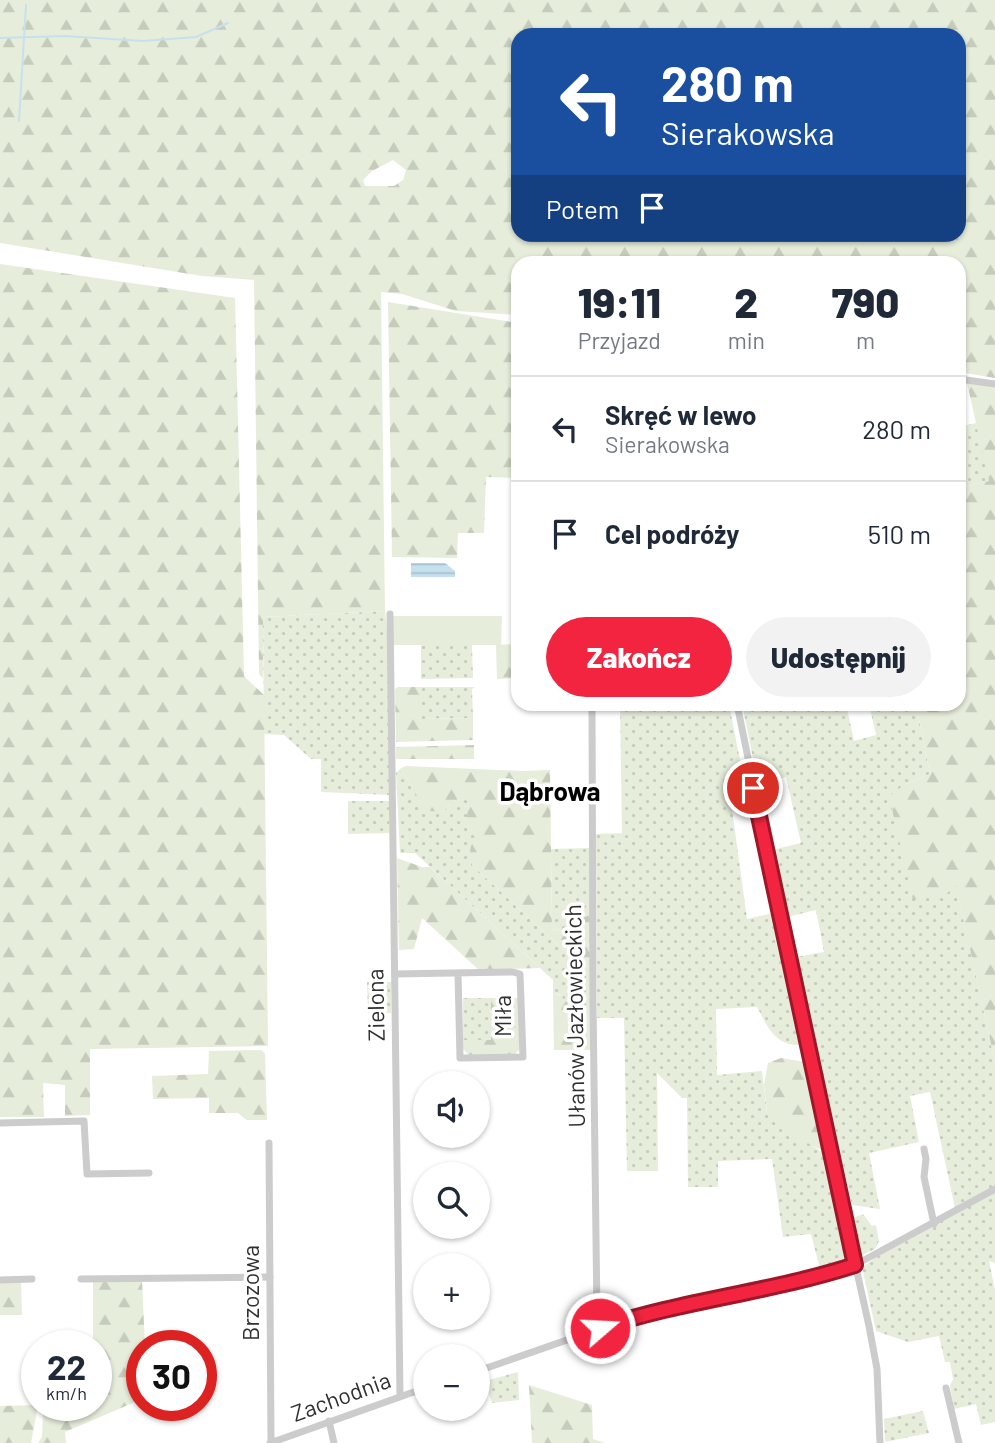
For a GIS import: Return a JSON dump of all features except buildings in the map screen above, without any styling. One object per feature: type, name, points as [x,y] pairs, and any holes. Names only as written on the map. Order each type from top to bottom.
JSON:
[{"type":"street","points":[[966,380],[995,384]]},
{"type":"street","name":"Zielona","points":[[390,614],[400,1396]]},
{"type":"street","name":"Ułanów Jazłowieckich","points":[[593,711],[593,1002],[597,1315],[600,1328]]},
{"type":"street","points":[[738,711],[877,1369],[880,1443]]},
{"type":"street","name":"Miła","points":[[395,974],[458,973],[520,974],[523,1057],[460,1058],[458,973]]},
{"type":"street","points":[[0,1123],[85,1121],[87,1174],[149,1173]]},
{"type":"street","name":"Brzozowa","points":[[269,1143],[270,1443]]},
{"type":"street","points":[[924,1149],[926,1159],[923,1177],[934,1224]]},
{"type":"street","points":[[490,1367],[642,1315],[765,1290],[855,1265],[995,1189]]},
{"type":"street","points":[[80,1279],[270,1277]]},
{"type":"street","points":[[0,1280],[32,1279]]},
{"type":"street","points":[[946,1388],[958,1443]]},
{"type":"street","name":"Zachodnia","points":[[270,1443],[413,1392]]},
{"type":"street","points":[[329,1421],[334,1443]]},
{"type":"green space","points":[[0,0],[995,0],[995,378],[966,373],[966,256],[511,256],[511,315],[456,311],[402,294],[381,292],[385,611],[263,617],[263,678],[259,674],[254,280],[202,276],[0,243]],"holes":[[[393,160],[406,170],[403,180],[394,186],[365,186],[363,180],[372,171]]]},
{"type":"green space","points":[[0,264],[235,298],[244,676],[264,695],[268,1046],[90,1049],[90,1115],[63,1116],[65,1085],[43,1083],[44,1117],[0,1117]]},
{"type":"green space","points":[[388,302],[511,322],[511,478],[486,477],[484,533],[458,533],[457,558],[392,557]]},
{"type":"green space","points":[[967,383],[994,387],[995,390],[995,1062],[956,886],[946,894],[913,900],[889,796],[904,785],[930,774],[917,711],[966,711],[966,486],[989,481]]},
{"type":"green space","points":[[976,423],[990,481],[966,486],[966,425]]},
{"type":"green space","points":[[385,611],[388,642],[390,795],[321,792],[321,759],[311,759],[284,735],[264,734],[263,617]]},
{"type":"green space","points":[[393,616],[502,616],[501,645],[393,645]]},
{"type":"green space","points":[[511,644],[511,678],[497,679],[496,645]]},
{"type":"green space","points":[[421,645],[472,645],[473,678],[421,679]]},
{"type":"green space","points":[[421,687],[475,687],[472,689],[473,718],[421,719]]},
{"type":"green space","points":[[421,687],[421,719],[473,718],[473,740],[396,742],[395,689]]},
{"type":"green space","points":[[620,711],[730,711],[749,806],[732,809],[747,919],[773,913],[800,1045],[784,1042],[773,1034],[757,1007],[716,1009],[717,1075],[762,1071],[767,1112],[825,1152],[849,1261],[820,1269],[811,1234],[783,1237],[772,1159],[718,1161],[718,1187],[688,1187],[687,1098],[682,1098],[657,1073],[658,1171],[627,1171],[624,1018],[597,1018],[596,834],[622,833]]},
{"type":"green space","points":[[743,711],[848,711],[854,741],[876,735],[871,711],[917,711],[930,774],[904,785],[956,885],[995,1062],[995,1186],[955,1208],[930,1092],[910,1096],[919,1142],[869,1153],[880,1209],[852,1205],[796,957],[824,952],[816,910],[787,917],[772,850],[801,843],[786,777],[758,783]]},
{"type":"green space","points":[[474,745],[474,759],[396,759],[396,747]]},
{"type":"green space","points":[[401,768],[420,801],[442,812],[457,800],[468,801],[478,836],[472,865],[582,967],[591,966],[592,1050],[572,1050],[572,1013],[560,995],[553,993],[553,980],[415,853],[400,853],[396,773]]},
{"type":"green space","points":[[401,768],[550,770],[552,929],[569,932],[582,918],[590,915],[591,966],[582,967],[472,865],[470,849],[477,836],[467,818],[468,801],[457,800],[442,812],[430,811],[420,801]]},
{"type":"green space","points":[[348,801],[389,801],[389,833],[348,834]]},
{"type":"green space","points":[[591,848],[590,915],[582,918],[569,932],[552,929],[551,849]]},
{"type":"green space","points":[[397,858],[422,867],[430,867],[540,968],[479,970],[422,918],[414,949],[399,950]]},
{"type":"green space","points":[[367,982],[391,982],[391,1013],[368,1013]]},
{"type":"green space","points":[[553,993],[561,996],[570,1009],[573,1025],[572,1050],[554,1050]]},
{"type":"green space","points":[[463,998],[491,998],[491,1040],[463,1040]]},
{"type":"green space","points":[[491,998],[519,998],[520,1049],[515,1054],[469,1055],[463,1049],[463,1040],[491,1040]]},
{"type":"green space","points":[[261,1050],[265,1053],[267,1120],[247,1120],[238,1113],[209,1113],[209,1098],[153,1099],[152,1076],[208,1074],[209,1051]]},
{"type":"green space","points":[[781,1058],[805,1062],[825,1152],[796,1137],[767,1112],[764,1085],[768,1063]]},
{"type":"green space","points":[[995,1192],[995,1263],[989,1261],[995,1290],[995,1422],[981,1425],[976,1404],[954,1409],[950,1362],[945,1362],[939,1336],[908,1342],[876,1331],[862,1267],[874,1259],[873,1257]]},
{"type":"green space","points":[[863,1214],[872,1226],[876,1225],[879,1241],[875,1249],[860,1256],[850,1219]]},
{"type":"green space","points":[[93,1281],[142,1281],[144,1330],[126,1330],[126,1406],[112,1412],[112,1330],[93,1330]]},
{"type":"green space","points":[[21,1282],[22,1315],[0,1315],[0,1283]]},
{"type":"green space","points":[[518,1372],[519,1400],[492,1403],[490,1380]]},
{"type":"green space","points":[[529,1385],[592,1405],[593,1439],[605,1443],[532,1443]]},
{"type":"green space","points":[[21,1405],[21,1421],[35,1421],[31,1443],[0,1443],[0,1406]]},
{"type":"green space","points":[[923,1411],[929,1433],[885,1442],[884,1419]]},
{"type":"green space","points":[[43,1421],[91,1421],[65,1432],[66,1443],[38,1443],[42,1437]]},
{"type":"water","points":[[411,563],[445,563],[455,571],[455,577],[411,577]]},
{"type":"waterway","points":[[19,121],[26,5]]},
{"type":"waterway","points":[[0,38],[65,36],[143,41],[196,37],[228,23]]},
{"type":"district","name":"Dąbrowa","points":[[550,792]]},
{"type":"route","points":[[600,1328],[633,1317],[765,1290],[855,1265],[753,788]]}]
